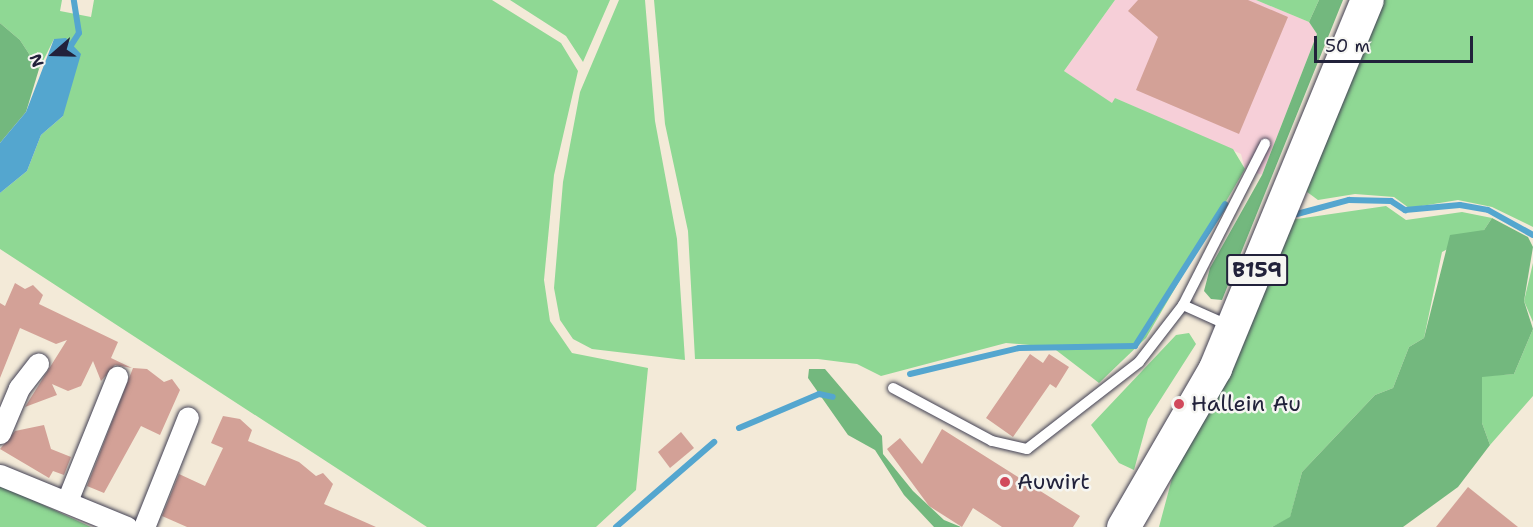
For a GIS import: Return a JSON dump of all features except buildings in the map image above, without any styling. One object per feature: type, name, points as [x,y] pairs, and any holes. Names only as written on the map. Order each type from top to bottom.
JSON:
[{"type":"main road","name":"B159","points":[[1123,527],[1192,413],[1233,327],[1367,0]]},
{"type":"street","points":[[0,433],[19,388],[38,364]]},
{"type":"street","points":[[67,501],[117,377]]},
{"type":"street","points":[[144,527],[188,417]]},
{"type":"street","points":[[0,475],[127,527]]},
{"type":"lane","points":[[893,388],[992,441],[1027,449],[1139,362],[1184,305],[1265,144]]},
{"type":"lane","points":[[1184,305],[1233,327]]},
{"type":"shaded area","points":[[1115,0],[1256,0],[1309,22],[1317,34],[1262,175],[1245,169],[1241,154],[1115,98],[1112,104],[1064,71]]},
{"type":"green space","points":[[0,0],[62,0],[60,11],[91,17],[94,0],[492,0],[561,43],[578,71],[554,175],[544,280],[550,321],[572,353],[648,368],[636,490],[596,527],[427,527],[0,249],[0,193],[27,171],[41,135],[63,116],[54,39],[39,69],[20,40],[0,23]]},
{"type":"green space","points":[[510,0],[610,0],[583,62],[566,36]]},
{"type":"green space","points":[[619,0],[645,0],[655,121],[677,239],[685,360],[592,349],[573,339],[560,320],[554,288],[563,182],[580,92]]},
{"type":"green space","points":[[654,0],[1115,0],[1064,71],[1112,103],[1115,98],[1233,149],[1245,169],[1146,338],[1099,383],[1052,347],[1006,343],[881,376],[857,364],[818,359],[695,359],[688,231],[665,124]]},
{"type":"green space","points":[[1256,0],[1319,0],[1309,22]]},
{"type":"green space","points":[[1319,0],[1343,0],[1222,300],[1211,299],[1204,291],[1210,268],[1262,175],[1317,34],[1309,22]]},
{"type":"green space","points":[[1382,0],[1533,0],[1533,227],[1492,207],[1458,200],[1409,208],[1394,197],[1355,194],[1318,200],[1303,189]]},
{"type":"green space","points":[[0,23],[20,40],[39,69],[26,112],[0,143]]},
{"type":"green space","points":[[1386,206],[1406,220],[1462,212],[1492,218],[1484,230],[1442,252],[1424,338],[1409,347],[1393,388],[1375,395],[1302,472],[1290,518],[1272,527],[1159,527],[1174,471],[1290,220]]},
{"type":"green space","points":[[1492,218],[1528,237],[1533,247],[1524,301],[1533,329],[1514,374],[1482,377],[1482,423],[1490,445],[1458,487],[1403,527],[1272,527],[1290,517],[1302,472],[1375,395],[1393,388],[1409,347],[1424,338],[1450,235],[1484,230]]},
{"type":"green space","points":[[1533,263],[1533,322],[1524,301]]},
{"type":"green space","points":[[1533,329],[1533,396],[1490,445],[1482,423],[1481,376],[1514,374]]},
{"type":"green space","points":[[1189,333],[1196,344],[1148,419],[1134,470],[1119,463],[1091,425],[1176,335]]},
{"type":"green space","points":[[809,369],[825,369],[882,436],[883,454],[913,491],[944,520],[961,527],[934,527],[904,495],[875,450],[848,435],[808,378]]},
{"type":"green space","points":[[0,485],[91,527],[0,527]]},
{"type":"water","points":[[66,38],[81,54],[63,116],[41,135],[27,171],[0,193],[0,143],[26,112],[54,39]]},
{"type":"waterway","points":[[68,50],[79,33],[74,0]]},
{"type":"waterway","points":[[1297,214],[1349,200],[1391,201],[1405,210],[1460,205],[1488,210],[1533,235]]},
{"type":"waterway","points":[[910,374],[1019,348],[1135,346],[1225,204]]},
{"type":"waterway","points":[[739,428],[819,394],[833,397]]},
{"type":"waterway","points":[[616,527],[714,442]]},
{"type":"place","name":"Hallein Au","points":[[1179,404]]},
{"type":"place","name":"Auwirt","points":[[1005,482]]}]
